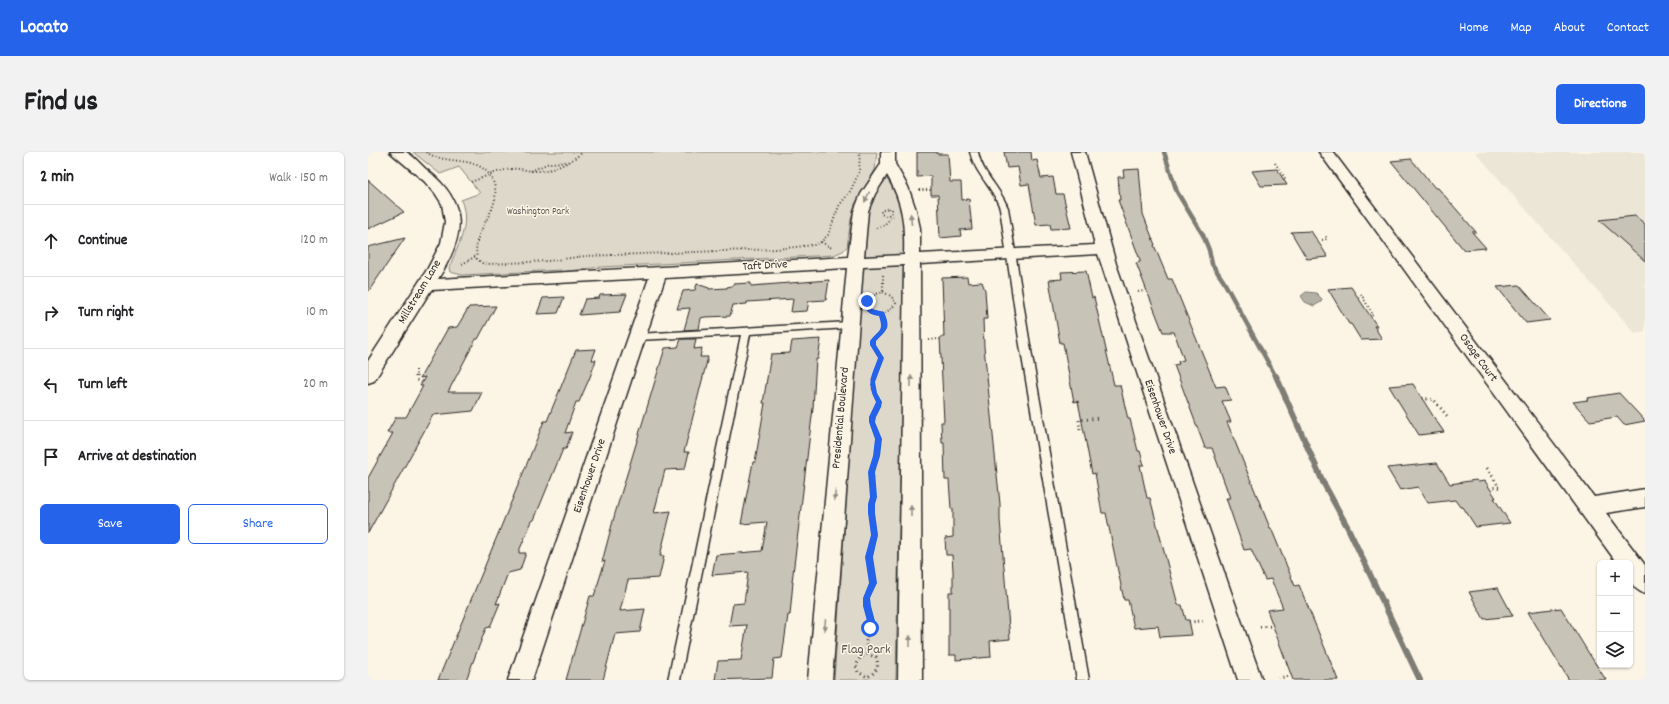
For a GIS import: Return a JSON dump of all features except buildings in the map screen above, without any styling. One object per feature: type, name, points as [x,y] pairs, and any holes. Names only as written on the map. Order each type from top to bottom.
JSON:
[{"type":"street","name":"Millstream Lane","points":[[368,376],[436,270],[448,243],[452,222],[449,204],[441,191],[397,152]]},
{"type":"street","name":"Eisenhower Drive","points":[[1078,152],[1104,249],[1250,680]]},
{"type":"street","name":"Osage Court","points":[[1326,152],[1645,583]]},
{"type":"street","name":"Presidential Boulevard","points":[[888,158],[907,197],[910,210],[910,680]]},
{"type":"street","name":"Presidential Boulevard","points":[[820,680],[849,326],[861,211],[868,194],[888,158]]},
{"type":"street","name":"Taft Drive","points":[[427,284],[1104,249]]},
{"type":"street","name":"Eisenhower Drive","points":[[520,680],[659,272]]},
{"type":"street","points":[[1588,507],[1645,498]]},
{"type":"lane","points":[[974,152],[978,165],[1003,202],[1010,253],[1083,680]]},
{"type":"lane","points":[[637,337],[849,326]]},
{"type":"lane","points":[[674,680],[746,331]]},
{"type":"path","points":[[426,152],[435,157],[476,164],[490,175],[495,184],[497,198],[475,249],[477,259],[482,263],[498,264],[548,261],[584,256],[777,249],[814,245],[820,242],[828,234],[839,206],[853,185],[859,172],[860,152]]},
{"type":"path","points":[[471,182],[511,169],[530,171],[553,169],[570,162],[584,152]]},
{"type":"path","points":[[530,171],[549,163],[570,162]]},
{"type":"path","points":[[1275,163],[1285,178],[1282,178]]},
{"type":"path","points":[[914,190],[931,190]]},
{"type":"path","points":[[870,230],[884,225],[890,220],[896,211],[893,212],[886,208],[881,211],[881,213],[886,216],[893,212]]},
{"type":"path","points":[[1322,240],[1327,239],[1325,234]]},
{"type":"path","points":[[462,264],[476,256]]},
{"type":"path","points":[[882,292],[884,272]]},
{"type":"path","points":[[1138,292],[1145,291]]},
{"type":"path","points":[[882,292],[890,294],[894,297],[896,303],[893,308],[882,314],[870,311],[867,306],[867,301],[871,297],[882,292]]},
{"type":"path","points":[[1361,294],[1373,316],[1370,316]]},
{"type":"path","points":[[867,654],[866,640],[871,621],[866,598],[873,583],[869,557],[874,535],[871,513],[871,504],[874,497],[872,472],[879,439],[872,422],[872,417],[878,407],[879,402],[874,393],[872,382],[881,358],[873,345],[873,341],[885,329],[882,314]]},
{"type":"path","points":[[929,340],[940,339]]},
{"type":"path","points":[[416,370],[416,380],[423,382]]},
{"type":"path","points":[[1422,398],[1434,400],[1448,417]]},
{"type":"path","points":[[1080,430],[1079,420],[1100,418]]},
{"type":"path","points":[[1487,468],[1499,487],[1490,488]]},
{"type":"path","points":[[1189,622],[1203,621]]},
{"type":"path","points":[[1260,627],[1273,626]]},
{"type":"path","points":[[867,654],[876,657],[879,663],[874,673],[867,678],[858,673],[856,666],[860,658],[867,654]]},
{"type":"path","points":[[1278,678],[1291,676]]},
{"type":"shaded area","points":[[1475,152],[1645,152],[1645,331],[1635,333]]},
{"type":"shaded area","points":[[1306,292],[1316,293],[1322,299],[1321,302],[1314,306],[1305,302],[1301,296]]},
{"type":"green space","name":"Washington Park","points":[[413,152],[877,152],[875,170],[855,204],[847,247],[843,251],[834,255],[602,267],[560,272],[561,270],[462,275],[450,272],[449,268],[464,226],[464,209],[461,200],[480,193],[459,167],[440,174]]},
{"type":"green space","name":"Flag Park","points":[[887,179],[900,199],[905,233],[896,677],[895,680],[834,680],[866,209],[873,194]]},
{"type":"waterway","points":[[1164,152],[1177,192],[1203,235],[1209,250],[1212,264],[1224,282],[1276,377]]},
{"type":"waterway","points":[[1276,376],[1323,482],[1348,528],[1420,680]]},
{"type":"route","points":[[867,301],[867,306],[870,311],[882,314],[885,325],[885,329],[876,336],[873,341],[873,345],[881,358],[872,382],[874,393],[879,402],[878,407],[872,417],[872,422],[879,439],[872,472],[874,497],[871,504],[871,513],[874,524],[874,535],[873,546],[869,557],[873,574],[873,583],[866,598],[871,621],[870,628]]}]
